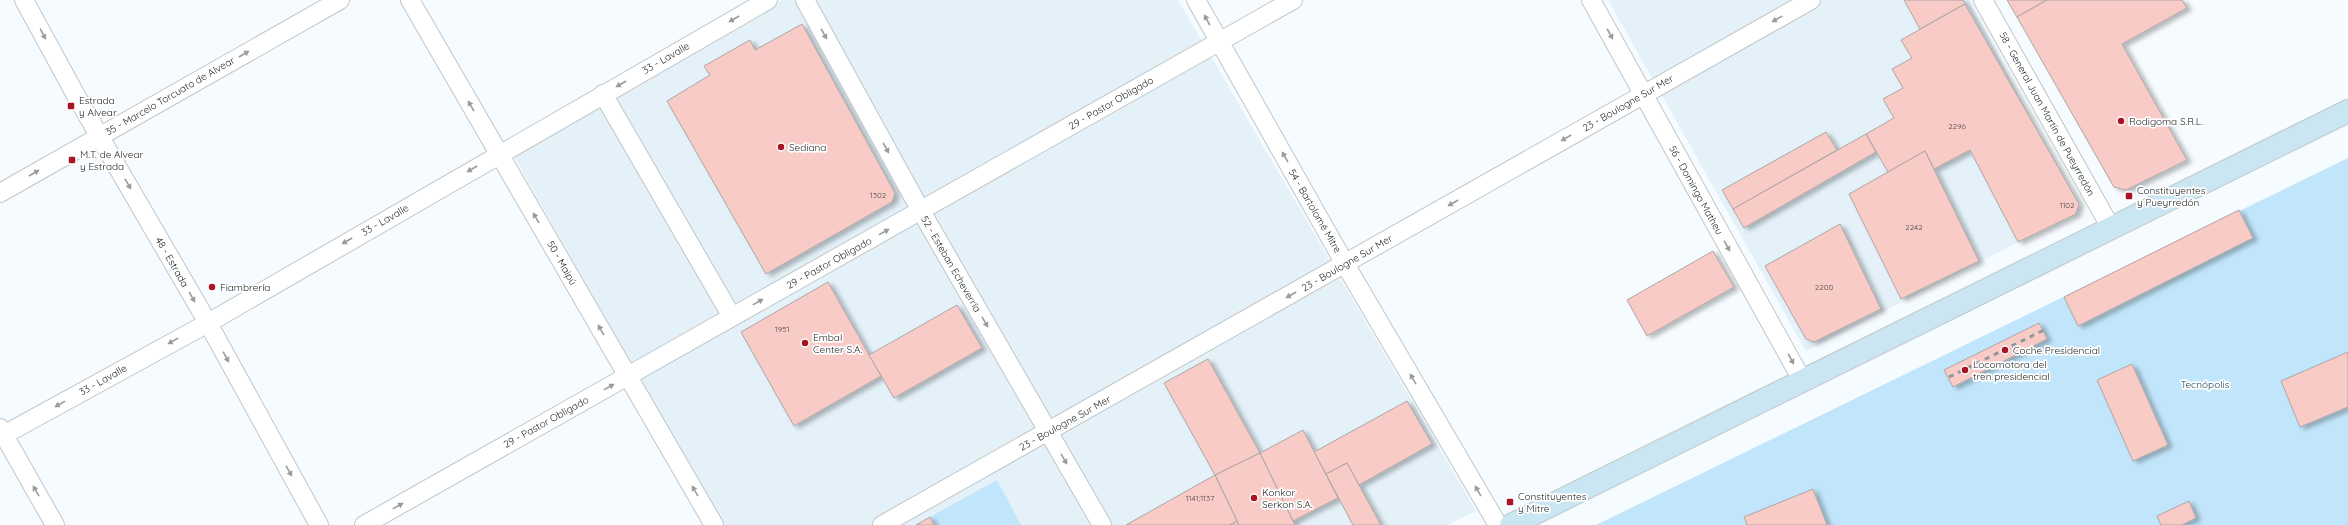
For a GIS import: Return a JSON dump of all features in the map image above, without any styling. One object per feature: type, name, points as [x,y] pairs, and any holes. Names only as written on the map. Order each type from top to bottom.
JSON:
[{"type":"main road","points":[[1510,525],[2348,111]]},
{"type":"street","name":"48 - Estrada","points":[[24,0],[79,102],[208,323],[319,525]]},
{"type":"street","name":"35 - Marcelo Torcuato de Alvear","points":[[0,192],[340,0]]},
{"type":"street","name":"50 - Maipú","points":[[410,0],[714,525]]},
{"type":"street","name":"33 - Lavalle","points":[[1,433],[208,323],[498,154],[768,0]]},
{"type":"street","name":"52 - Esteban Echeverría","points":[[805,0],[921,212],[1102,525]]},
{"type":"street","name":"54 - Bartolomé Mitre","points":[[1196,0],[1346,264],[1498,525]]},
{"type":"street","name":"29 - Pastor Obligado","points":[[364,525],[921,212],[1293,0]]},
{"type":"street","name":"56 - Domingo Matheu","points":[[1591,0],[1802,380]]},
{"type":"street","name":"23 - Boulogne Sur Mer","points":[[882,525],[1811,0]]},
{"type":"street","name":"58 - General Juan Martín de Pueyrredón","points":[[1983,0],[2110,228]]},
{"type":"street","points":[[603,94],[732,317]]},
{"type":"street","points":[[1,433],[55,525]]},
{"type":"shaded area","points":[[783,0],[1178,0],[1476,511],[1447,525],[722,525],[510,150]]},
{"type":"shaded area","points":[[1608,0],[1969,0],[2079,211],[1806,351]]},
{"type":"green space","name":"Tecnópolis","points":[[2348,158],[2348,525],[1596,525]]},
{"type":"green space","points":[[997,480],[1021,525],[934,525],[930,517]]},
{"type":"building","points":[[1904,0],[1963,0],[1965,4],[1920,29]]},
{"type":"building","points":[[2007,0],[2047,0],[2017,17]]},
{"type":"building","name":"Rodigoma S.R.L.","points":[[2047,0],[2182,0],[2187,8],[2122,44],[2187,160],[2126,190],[2114,187],[2017,17]]},
{"type":"building","points":[[1965,4],[2079,204],[2076,214],[2018,242],[1970,150],[1934,169],[1925,151],[1888,172],[1866,134],[1894,118],[1883,99],[1903,88],[1892,69],[1912,58],[1901,40]]},
{"type":"building","name":"Sediana","points":[[802,24],[895,193],[892,202],[766,274],[667,101],[710,75],[704,66],[750,40],[755,50]]},
{"type":"building","points":[[1826,132],[1837,150],[1733,209],[1722,190]]},
{"type":"building","points":[[1866,134],[1876,152],[1744,228],[1733,209]]},
{"type":"building","points":[[1925,151],[1979,261],[1901,299],[1849,194]]},
{"type":"building","points":[[2239,210],[2253,238],[2078,326],[2064,297]]},
{"type":"building","points":[[1840,224],[1881,309],[1814,342],[1806,339],[1765,266]]},
{"type":"building","points":[[1713,251],[1734,287],[1647,336],[1627,300]]},
{"type":"building","name":"Embal Center S.A.","points":[[828,282],[881,376],[794,426],[741,332]]},
{"type":"building","points":[[957,305],[982,348],[894,398],[869,355]]},
{"type":"building","points":[[2039,323],[2047,339],[1953,387],[1944,370]]},
{"type":"building","points":[[2348,352],[2348,407],[2300,427],[2281,381]]},
{"type":"building","points":[[1208,359],[1260,453],[1215,475],[1164,383]]},
{"type":"building","points":[[2132,364],[2168,445],[2133,461],[2097,380]]},
{"type":"building","points":[[1407,401],[1432,444],[1359,485],[1347,463],[1326,474],[1314,452]]},
{"type":"building","points":[[1303,430],[1338,498],[1293,521],[1260,453]]},
{"type":"building","name":"Konkor Serkon S.A.","points":[[1260,453],[1295,525],[1239,525],[1215,475]]},
{"type":"building","points":[[1347,463],[1381,525],[1353,525],[1326,474]]},
{"type":"building","points":[[1215,475],[1237,521],[1230,525],[1126,525]]},
{"type":"building","points":[[1813,489],[1827,525],[1747,525],[1744,517]]},
{"type":"building","points":[[2189,501],[2196,518],[2182,525],[2161,525],[2157,516]]},
{"type":"building","points":[[930,517],[934,525],[916,525]]},
{"type":"building","points":[[1237,521],[1239,525],[1230,525]]},
{"type":"railway","points":[[1949,377],[2046,329]]},
{"type":"place","name":"Estrada y Alvear","points":[[71,106]]},
{"type":"place","name":"Rodigoma S.R.L.","points":[[2121,121]]},
{"type":"place","name":"Sediana","points":[[781,147]]},
{"type":"place","name":"M.T. de Alvear y Estrada","points":[[72,160]]},
{"type":"place","name":"Constituyentes y Pueyrredón","points":[[2129,196]]},
{"type":"place","name":"Fiambrería","points":[[212,287]]},
{"type":"place","name":"Embal Center S.A.","points":[[805,343]]},
{"type":"place","name":"Coche Presidencial","points":[[2005,350]]},
{"type":"place","name":"Locomotora del tren presidencial","points":[[1965,370]]},
{"type":"place","name":"Konkor Serkon S.A.","points":[[1254,498]]},
{"type":"place","name":"Constituyentes y Mitre","points":[[1510,502]]}]
